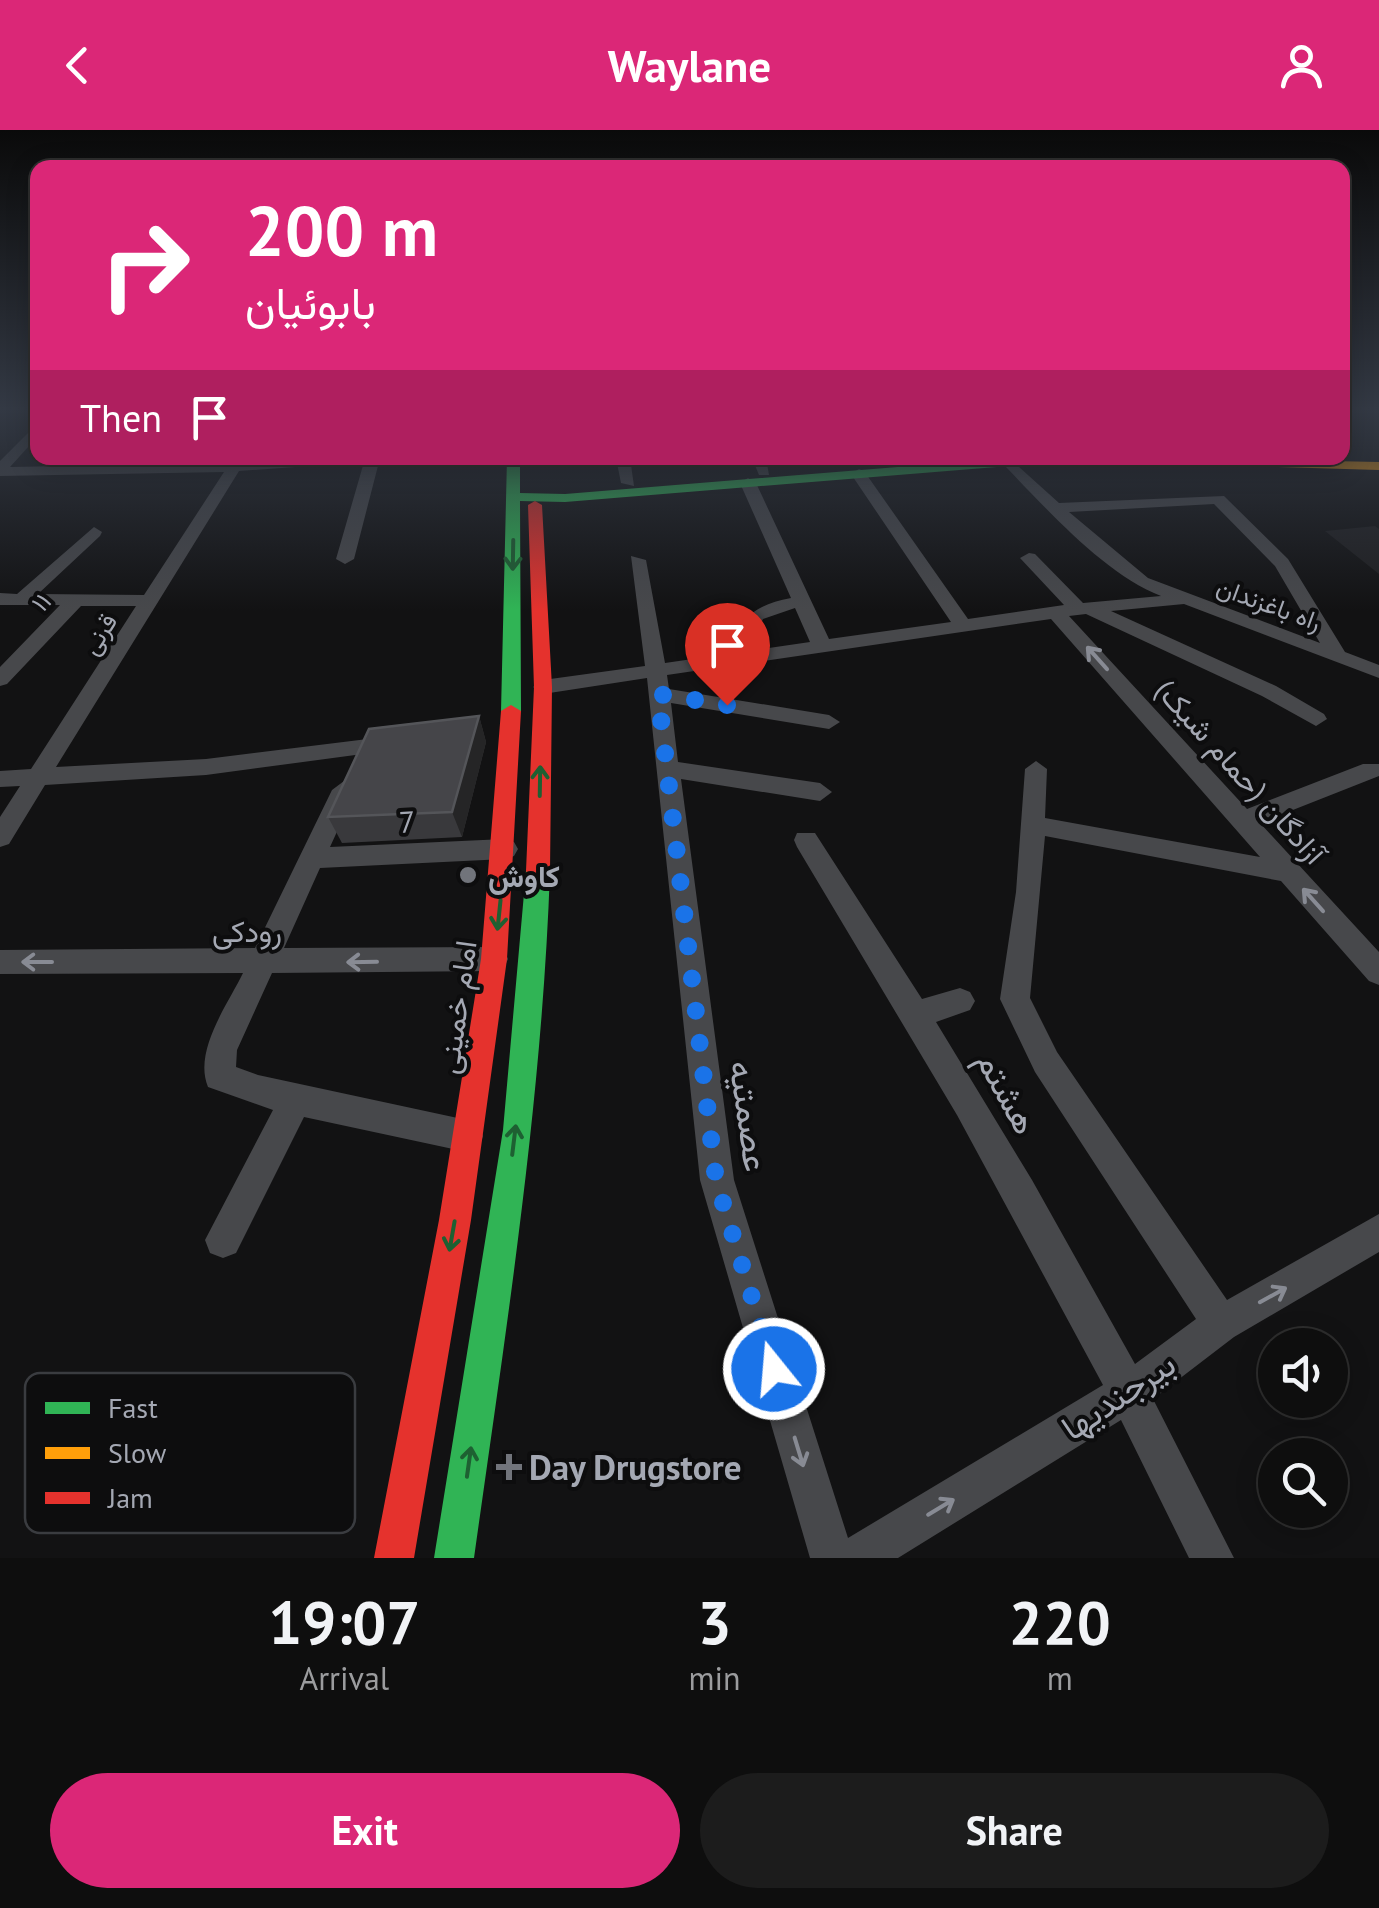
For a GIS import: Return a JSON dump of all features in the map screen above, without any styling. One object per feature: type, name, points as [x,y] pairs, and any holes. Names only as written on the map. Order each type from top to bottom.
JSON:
[{"type":"main road","name":"امام خمینی","points":[[454,1558],[503,1230],[536,958],[543,687],[519,478]]},
{"type":"main road","name":"امام خمینی","points":[[394,1558],[494,960],[505,849],[524,496],[528,478]]},
{"type":"main road","points":[[524,496],[686,478]]},
{"type":"main road","points":[[524,496],[565,498],[710,478]]},
{"type":"street","name":"قرنی","points":[[0,837],[227,478]]},
{"type":"street","points":[[344,559],[367,478]]},
{"type":"street","points":[[628,478],[629,483]]},
{"type":"street","points":[[759,478],[802,601],[822,646]]},
{"type":"street","points":[[862,478],[963,625]]},
{"type":"street","name":"راه باغزندان","points":[[1025,478],[1054,508],[1142,582],[1379,672]]},
{"type":"street","points":[[1054,508],[1218,500],[1282,563],[1337,655]]},
{"type":"street","points":[[22,599],[94,532]]},
{"type":"street","name":"آزادگان (حمام شیک)","points":[[1030,558],[1243,820],[1379,972]]},
{"type":"street","name":"عصمتیه","points":[[637,560],[668,768],[716,1180],[832,1558]]},
{"type":"street","points":[[1132,604],[1142,582]]},
{"type":"street","points":[[543,687],[657,682],[736,658],[1183,598]]},
{"type":"street","points":[[0,599],[150,601]]},
{"type":"street","name":"۱۱","points":[[0,678],[76,600]]},
{"type":"street","points":[[736,658],[748,620],[762,608],[802,601]]},
{"type":"street","points":[[1074,610],[1269,691],[1316,720]]},
{"type":"street","points":[[657,682],[829,722]]},
{"type":"street","points":[[478,732],[511,727]]},
{"type":"street","points":[[0,779],[206,767],[412,742]]},
{"type":"street","points":[[362,749],[222,1049],[220,1076],[258,1092],[467,1136]]},
{"type":"street","points":[[668,768],[820,792]]},
{"type":"street","points":[[1036,770],[1029,892],[1014,976],[1016,999],[1046,1062],[1221,1324]]},
{"type":"street","points":[[1243,820],[1371,770]]},
{"type":"street","points":[[1034,825],[1287,872]]},
{"type":"street","name":"هشتم","points":[[806,840],[918,1014],[1130,1391],[1212,1558]]},
{"type":"street","name":"7","points":[[312,858],[505,849]]},
{"type":"street","name":"رودکی","points":[[0,962],[259,964],[494,960]]},
{"type":"street","points":[[918,1014],[960,1000]]},
{"type":"street","points":[[224,1240],[295,1100]]},
{"type":"street","name":"بیرجندیها","points":[[858,1558],[1130,1391],[1221,1324],[1379,1232]]},
{"type":"shaded area","points":[[1375,526],[1379,529],[1379,574],[1325,531]]},
{"type":"building","points":[[479,716],[452,812],[328,817],[369,729]]},
{"type":"traffic: fast","points":[[511,711],[513,478]]},
{"type":"traffic: fast","points":[[513,497],[565,498],[816,478]]},
{"type":"traffic: fast","points":[[454,1558],[518,1130],[538,871]]},
{"type":"traffic: jam","points":[[535,505],[543,687],[538,871]]},
{"type":"traffic: jam","points":[[394,1558],[455,1220],[494,959],[511,711]]},
{"type":"place","name":"کاوش","points":[[468,875]]},
{"type":"place","name":"Day Drugstore","points":[[509,1467]]},
{"type":"route","points":[[727,705],[658,694],[716,1180],[774,1369]]}]
